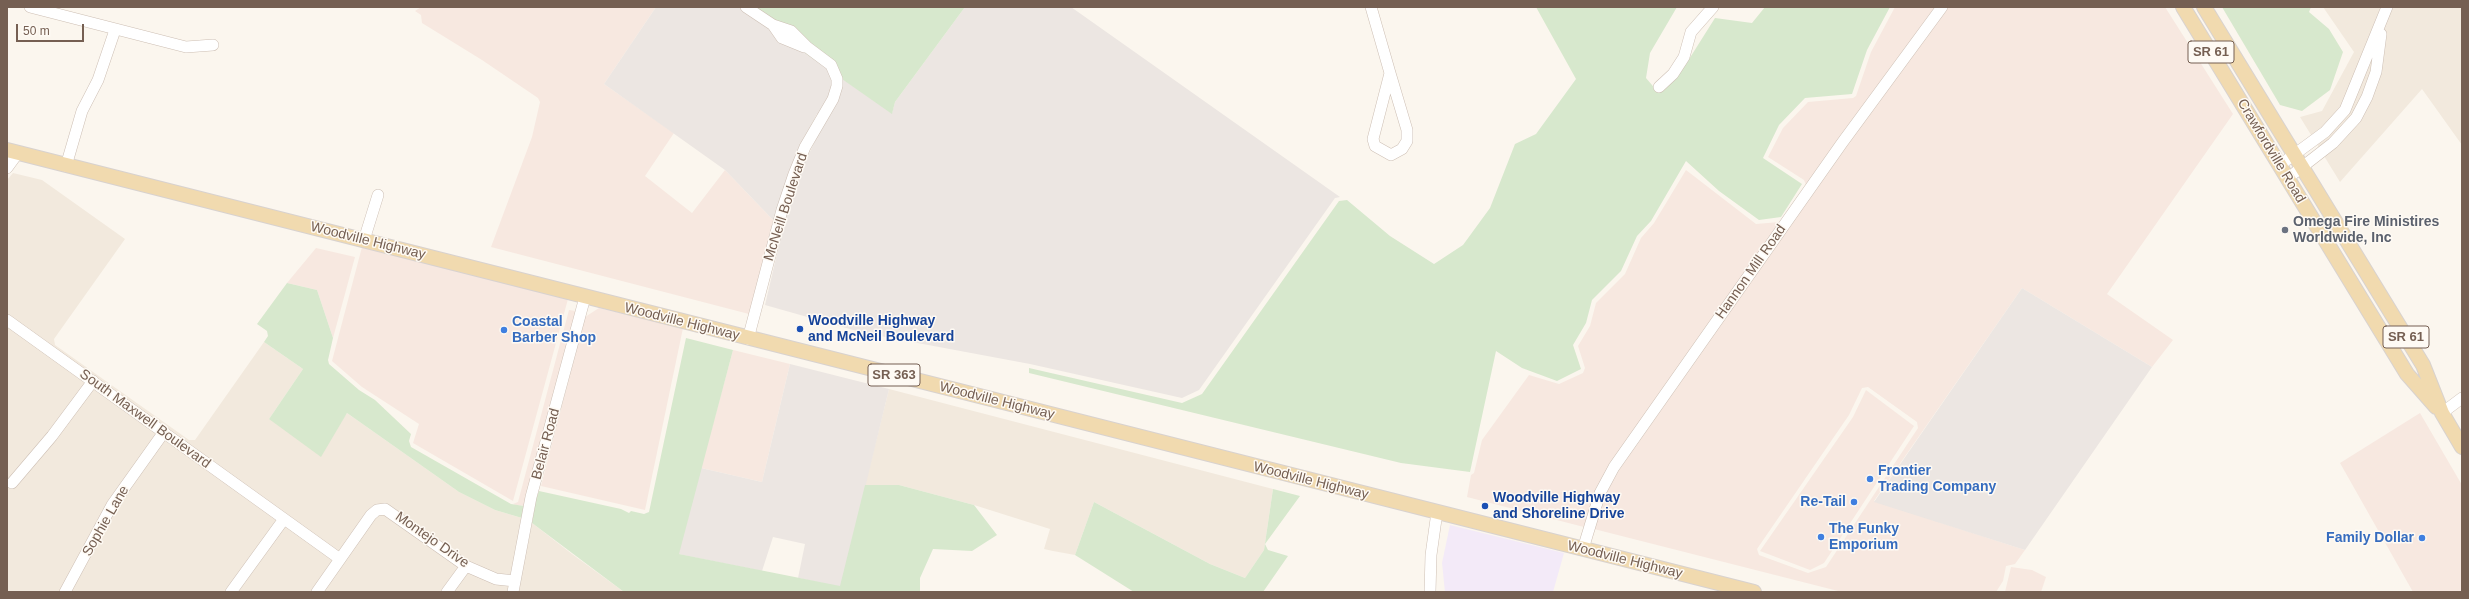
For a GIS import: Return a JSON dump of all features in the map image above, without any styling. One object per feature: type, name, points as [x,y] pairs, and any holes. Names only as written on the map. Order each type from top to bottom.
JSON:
[{"type":"main road","name":"Crawfordville Road","points":[[2183,7],[2407,374],[2442,413]]},
{"type":"main road","points":[[2187,7],[2213,21]]},
{"type":"main road","name":"Crawfordville Road","points":[[2204,7],[2423,365],[2442,413],[2462,447]]},
{"type":"main road","points":[[2211,53],[2230,62],[2248,78]]},
{"type":"main road","name":"Woodville Highway","points":[[12,152],[1754,592]]},
{"type":"street","points":[[30,7],[186,47],[213,45]]},
{"type":"street","name":"McNeill Boulevard","points":[[746,7],[772,25],[791,31],[807,48],[831,65],[838,79],[833,99],[805,147],[794,174],[782,210],[748,339]]},
{"type":"street","points":[[1370,7],[1390,73],[1407,130],[1408,141],[1402,149],[1391,155],[1375,146],[1373,139],[1390,73]]},
{"type":"street","points":[[1659,87],[1673,74],[1684,56],[1691,32],[1713,7]]},
{"type":"street","name":"Hannon Mill Road","points":[[1583,549],[1600,493],[1614,467],[1841,145],[1942,7]]},
{"type":"street","points":[[2280,165],[2336,122],[2351,98],[2387,7]]},
{"type":"street","points":[[2288,178],[2326,149],[2344,132],[2363,105],[2376,72],[2382,18]]},
{"type":"street","points":[[66,166],[82,111],[98,80],[115,30]]},
{"type":"street","points":[[2351,98],[2363,105]]},
{"type":"street","points":[[7,168],[12,152]]},
{"type":"street","points":[[364,240],[378,195]]},
{"type":"street","name":"Belair Road","points":[[512,592],[532,498],[585,296]]},
{"type":"street","name":"South Maxwell Boulevard","points":[[7,320],[340,559]]},
{"type":"street","points":[[12,483],[52,436],[93,381]]},
{"type":"street","points":[[2442,413],[2462,398]]},
{"type":"street","name":"Sophie Lane","points":[[65,592],[112,505],[164,432]]},
{"type":"street","name":"Montejo Drive","points":[[317,592],[371,515],[378,510],[385,509],[466,566],[496,579],[515,581]]},
{"type":"street","points":[[1430,592],[1431,553],[1436,512]]},
{"type":"street","points":[[231,592],[284,519]]},
{"type":"street","points":[[447,592],[466,566]]},
{"type":"shaded area","points":[[421,7],[656,7],[604,84],[674,133],[645,176],[692,213],[725,170],[774,221],[749,314],[491,247],[532,137],[540,102],[538,98],[482,60],[422,23],[421,15],[415,11]]},
{"type":"shaded area","points":[[656,7],[739,7],[892,113],[895,102],[965,7],[1071,7],[1340,197],[1335,198],[1199,390],[1182,398],[1030,364],[864,333],[765,305],[787,211],[798,176],[826,119],[817,114],[801,144],[774,221],[725,170],[604,84]]},
{"type":"shaded area","points":[[1895,7],[1935,7],[1806,185],[1804,180],[1768,157],[1783,128],[1808,102],[1853,98],[1856,96],[1871,52]]},
{"type":"shaded area","points":[[1948,7],[2165,7],[2233,114],[2107,294],[2173,340],[2152,367],[2022,288],[1874,501],[2025,550],[2015,564],[2006,566],[2003,581],[1996,592],[1842,592],[1594,529],[1605,495],[1619,470],[1846,146]],"holes":[[[1868,387],[1917,422],[1918,428],[1826,567],[1808,573],[1759,555],[1757,549],[1849,415],[1862,388]]]},
{"type":"shaded area","points":[[2323,7],[2462,7],[2462,145],[2422,89],[2340,182],[2300,117],[2322,111],[2354,52]]},
{"type":"shaded area","points":[[1686,170],[1756,224],[1780,222],[1596,491],[1584,527],[1467,497],[1471,475],[1474,473],[1482,440],[1529,375],[1559,384],[1583,373],[1585,368],[1578,346],[1590,326],[1596,303],[1625,274],[1641,238],[1654,223]]},
{"type":"shaded area","points":[[13,173],[42,180],[125,239],[54,339],[55,345],[189,440],[195,440],[264,342],[303,369],[269,419],[337,427],[347,413],[459,492],[495,510],[522,518],[511,575],[496,574],[468,562],[387,505],[374,506],[367,511],[338,553],[7,315],[7,180]]},
{"type":"shaded area","points":[[362,247],[568,299],[513,501],[413,443],[419,424],[362,387],[332,361]]},
{"type":"shaded area","points":[[316,248],[355,257],[333,338],[317,290],[287,283]]},
{"type":"shaded area","points":[[2022,288],[2152,367],[2025,550],[1874,502]]},
{"type":"shaded area","points":[[599,308],[683,328],[645,510],[541,486],[585,317]]},
{"type":"shaded area","points":[[569,310],[576,311],[524,506],[516,505],[513,504],[518,502]]},
{"type":"shaded area","points":[[7,326],[277,519],[225,592],[7,592]]},
{"type":"shaded area","points":[[733,350],[790,364],[762,482],[701,468]]},
{"type":"shaded area","points":[[790,364],[889,389],[841,587],[798,578],[805,544],[773,537],[762,571],[678,554],[701,468],[762,482]]},
{"type":"shaded area","points":[[889,389],[1273,489],[1264,550],[1245,578],[1210,564],[1094,502],[1075,555],[1044,549],[1050,529],[974,505],[899,485],[865,485]]},
{"type":"shaded area","points":[[1866,390],[1914,426],[1824,563],[1810,570],[1760,551],[1853,417]]},
{"type":"shaded area","name":"Family Dollar","points":[[2420,413],[2462,485],[2462,592],[2413,592],[2340,463]]},
{"type":"shaded area","points":[[380,514],[385,514],[459,566],[440,592],[323,592],[375,518]]},
{"type":"shaded area","points":[[532,523],[572,554],[624,592],[518,592]]},
{"type":"shaded area","points":[[285,525],[333,560],[310,592],[238,592]]},
{"type":"shaded area","points":[[1450,525],[1564,553],[1553,592],[1445,592],[1442,563]]},
{"type":"shaded area","points":[[2011,567],[2032,570],[2046,577],[2041,592],[2005,592]]},
{"type":"shaded area","points":[[468,572],[509,585],[507,592],[453,592]]},
{"type":"green space","points":[[739,7],[965,7],[895,102],[892,114]]},
{"type":"green space","points":[[1536,7],[1677,7],[1650,53],[1646,78],[1658,92],[1686,64],[1715,18],[1752,23],[1765,7],[1890,7],[1867,50],[1852,94],[1805,98],[1779,125],[1763,158],[1802,184],[1781,217],[1759,220],[1719,191],[1686,161],[1651,221],[1637,236],[1621,271],[1592,300],[1586,323],[1573,345],[1581,369],[1557,381],[1522,368],[1496,351],[1470,472],[1401,463],[1029,373],[1029,368],[1182,403],[1202,394],[1339,201],[1347,200],[1390,236],[1434,264],[1463,245],[1490,208],[1515,144],[1536,134],[1576,79]]},
{"type":"green space","points":[[2222,7],[2311,7],[2309,12],[2329,29],[2343,52],[2330,90],[2302,111],[2280,105]]},
{"type":"green space","points":[[287,283],[317,290],[333,338],[328,360],[329,364],[359,390],[375,400],[411,434],[409,441],[411,447],[511,504],[524,506],[522,518],[495,510],[459,492],[347,413],[321,457],[269,419],[303,369],[264,342],[268,336],[267,331],[257,324]]},
{"type":"green space","points":[[686,338],[733,350],[679,554],[840,586],[865,485],[899,485],[974,505],[997,535],[972,551],[933,549],[920,578],[920,592],[624,592],[532,523],[536,499],[539,491],[621,509],[629,513],[631,511],[644,514],[649,512]]},
{"type":"green space","points":[[1273,489],[1300,496],[1265,544],[1268,550],[1288,556],[1263,592],[1134,592],[1075,555],[1094,502],[1210,564],[1245,578],[1264,550]]},
{"type":"place","name":"Omega Fire Ministires Worldwide, Inc","points":[[2285,230]]},
{"type":"place","name":"Woodville Highway and McNeil Boulevard","points":[[800,329]]},
{"type":"place","name":"Coastal Barber Shop","points":[[504,330]]},
{"type":"place","name":"Frontier Trading Company","points":[[1870,479]]},
{"type":"place","name":"Re-Tail","points":[[1854,502]]},
{"type":"place","name":"Woodville Highway and Shoreline Drive","points":[[1485,506]]},
{"type":"place","name":"The Funky Emporium","points":[[1821,537]]},
{"type":"place","name":"Family Dollar","points":[[2422,538]]}]
